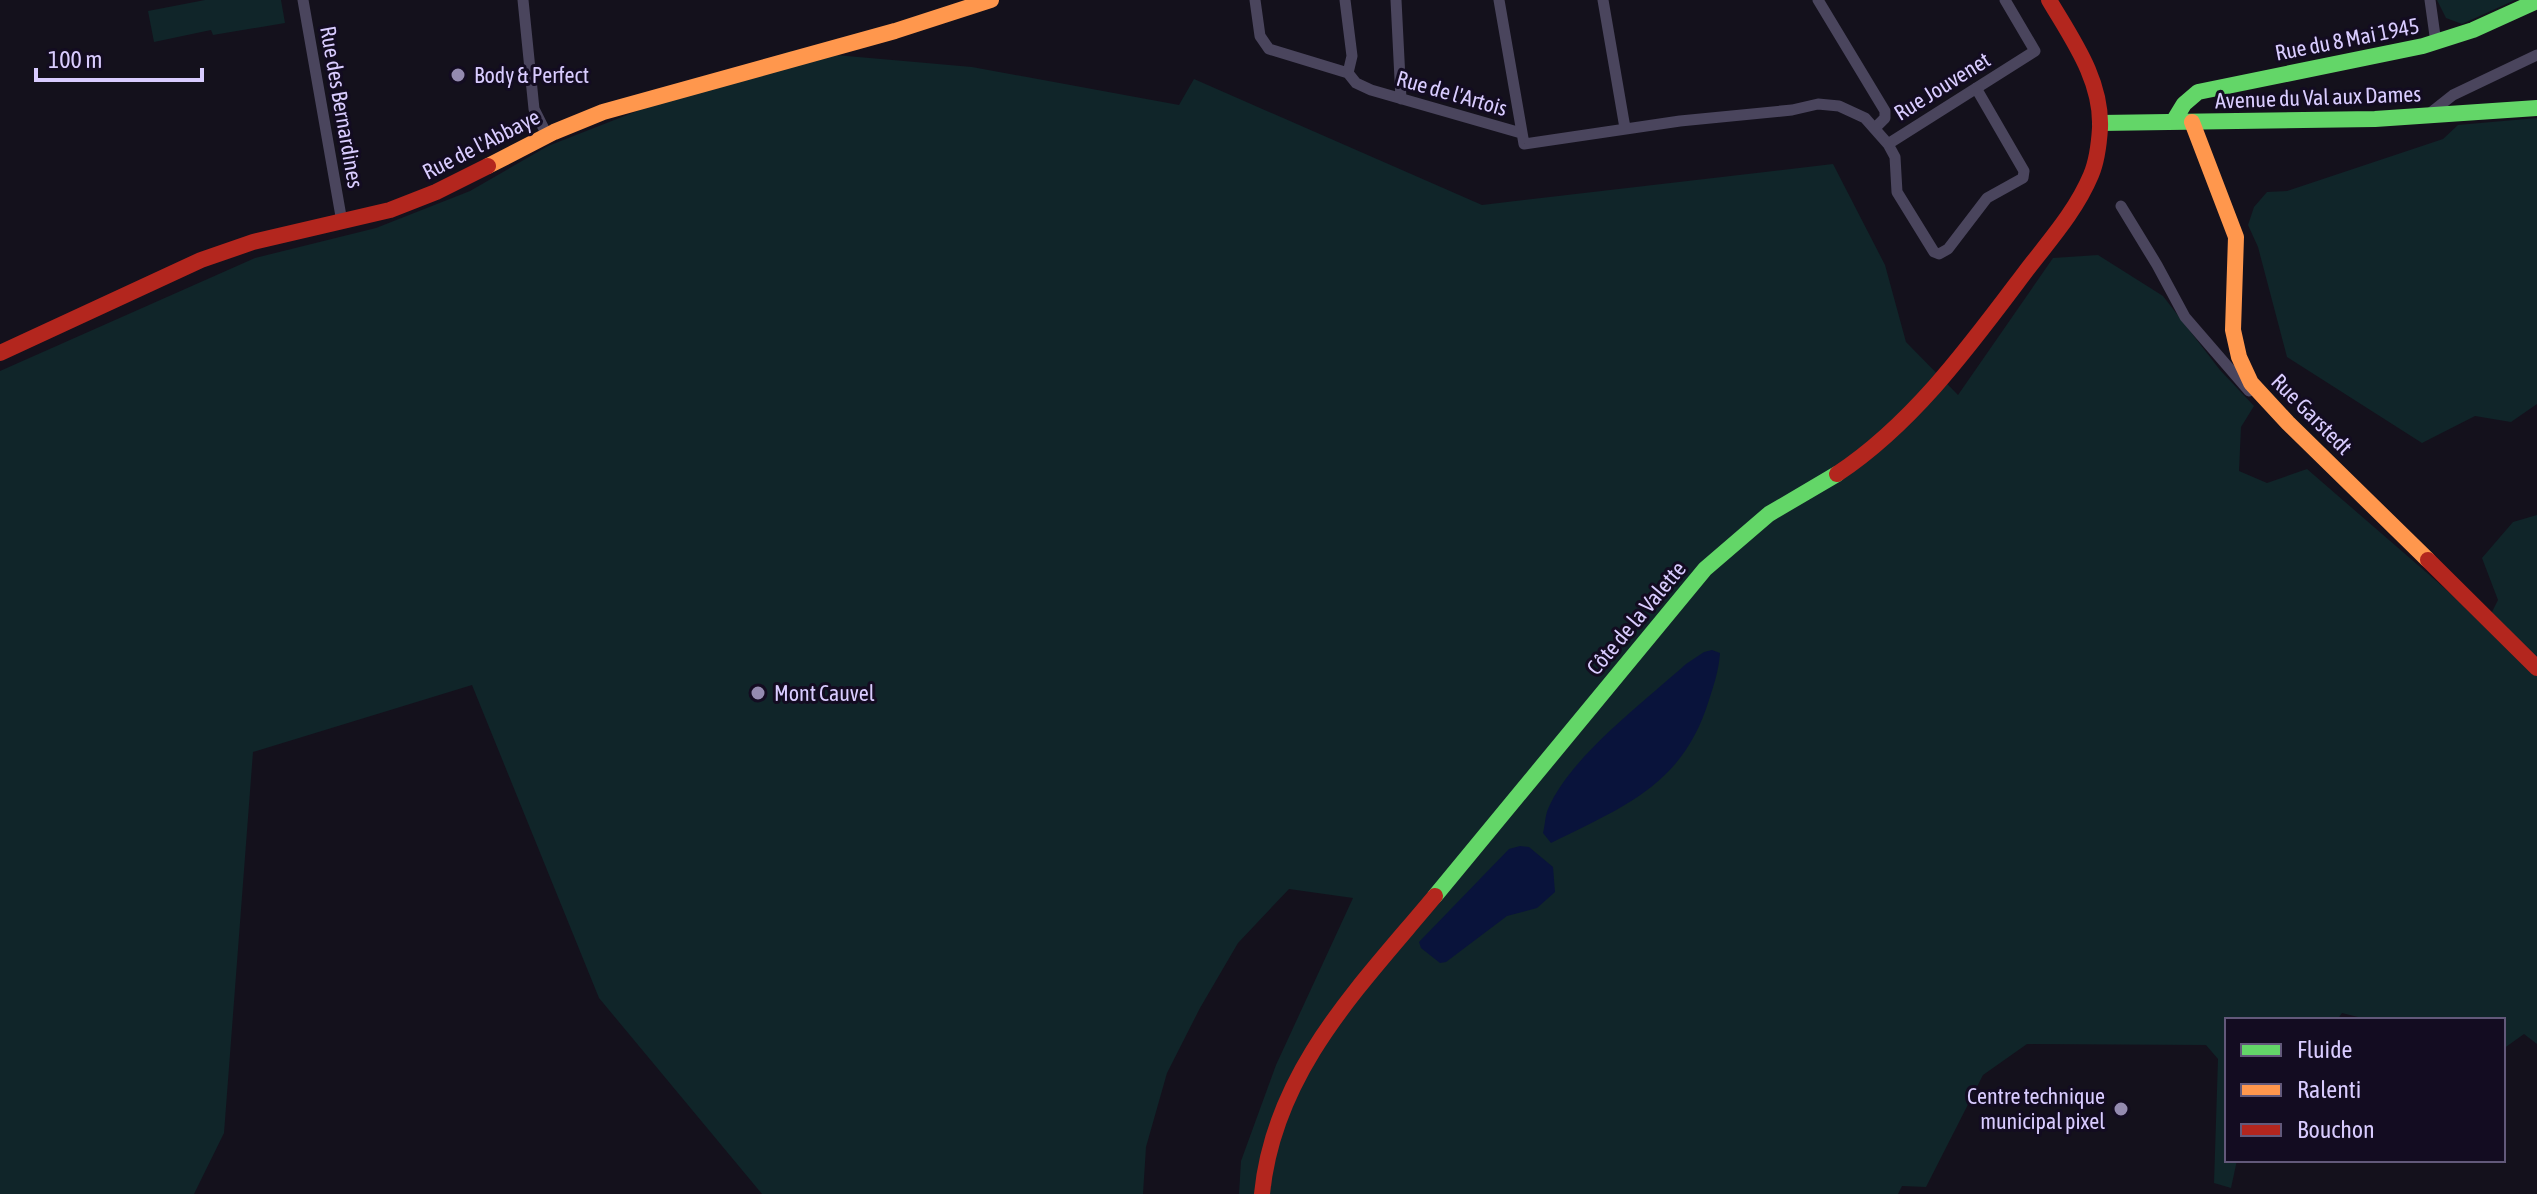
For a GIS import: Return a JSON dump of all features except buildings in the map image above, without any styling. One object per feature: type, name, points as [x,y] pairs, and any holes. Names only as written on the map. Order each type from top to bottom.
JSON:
[{"type":"street","name":"Rue des Bernardines","points":[[303,0],[342,222]]},
{"type":"street","points":[[523,0],[534,109],[547,135]]},
{"type":"street","name":"Rue de l'Abbaye","points":[[0,353],[196,262],[273,236],[398,208],[428,196],[586,118],[626,104],[891,34],[991,0]]},
{"type":"street","name":"Rue de l'Artois","points":[[1255,0],[1258,29],[1264,44],[1276,52],[1348,73],[1363,87],[1521,133],[1527,145],[1680,121]]},
{"type":"street","points":[[1345,0],[1352,56],[1348,73]]},
{"type":"street","points":[[1396,0],[1401,99]]},
{"type":"street","points":[[1499,0],[1521,133]]},
{"type":"street","points":[[1603,0],[1625,128]]},
{"type":"street","points":[[1818,0],[1885,111],[1885,118],[1875,128]]},
{"type":"street","name":"Rue Jouvenet","points":[[1680,121],[1792,110],[1818,104],[1850,109],[1875,128],[1888,144],[2035,51],[2005,0]]},
{"type":"street","points":[[2049,0],[2086,65],[2096,93],[2100,123]]},
{"type":"street","points":[[2430,0],[2436,43]]},
{"type":"street","name":"Rue du 8 Mai 1945","points":[[2173,122],[2184,104],[2198,92],[2436,43],[2537,1]]},
{"type":"street","points":[[2425,117],[2453,95],[2537,55]]},
{"type":"street","points":[[1888,144],[1895,157],[1897,192],[1934,252],[1939,254],[1948,249],[1987,198],[2023,178],[2024,171],[1976,88]]},
{"type":"street","name":"Avenue du Val aux Dames","points":[[2100,123],[2425,117],[2537,108]]},
{"type":"street","name":"Rue Garstedt","points":[[2192,122],[2235,232],[2233,330],[2244,371],[2261,396],[2537,668]]},
{"type":"street","name":"Côte de la Valette","points":[[1262,1194],[1270,1136],[1284,1100],[1338,1013],[1705,569],[1753,525],[1849,466],[1897,426],[1942,377],[2064,222],[2091,175],[2100,123]]},
{"type":"street","points":[[2121,206],[2185,317],[2251,392],[2261,396]]},
{"type":"green space","points":[[205,0],[281,0],[285,23],[213,35],[211,30],[154,42],[148,11]]},
{"type":"green space","points":[[2437,0],[2515,0],[2462,24],[2446,18]]},
{"type":"green space","points":[[790,51],[972,67],[1179,105],[1194,79],[1482,205],[1833,164],[1885,265],[1906,342],[1958,395],[2053,258],[2098,255],[2163,296],[2220,370],[2254,406],[2241,427],[2239,471],[2267,483],[2307,469],[2486,624],[2498,600],[2482,558],[2513,522],[2537,515],[2537,1044],[2524,1034],[2505,1048],[2505,1018],[2362,1018],[2342,1013],[2338,1018],[2225,1018],[2225,1162],[2237,1162],[2231,1188],[2214,1183],[2218,1059],[2206,1045],[2027,1044],[1983,1075],[1926,1187],[1902,1186],[1898,1194],[1239,1194],[1241,1161],[1276,1065],[1353,898],[1289,889],[1238,943],[1167,1073],[1146,1147],[1143,1194],[762,1194],[599,998],[472,685],[253,752],[224,1133],[194,1194],[0,1194],[0,371],[255,258],[376,228],[470,191],[548,146]]},
{"type":"green space","points":[[2537,118],[2537,404],[2511,422],[2475,416],[2422,443],[2287,357],[2258,247],[2248,225],[2254,207],[2267,192],[2287,191],[2443,139],[2458,125]]},
{"type":"water","points":[[1712,650],[1720,653],[1719,665],[1698,729],[1684,753],[1648,790],[1551,843],[1543,833],[1547,812],[1573,770],[1610,731],[1686,664]]},
{"type":"water","points":[[1529,847],[1553,867],[1555,892],[1537,908],[1507,916],[1446,962],[1440,963],[1421,948],[1419,942],[1509,849]]},
{"type":"traffic: fast","points":[[2173,122],[2184,104],[2198,92],[2423,46],[2473,30],[2537,1]]},
{"type":"traffic: fast","points":[[2100,123],[2375,119],[2537,108]]},
{"type":"traffic: fast","points":[[1435,896],[1705,569],[1769,514],[1837,474]]},
{"type":"traffic: slow","points":[[488,166],[554,132],[603,112],[895,31],[991,0]]},
{"type":"traffic: slow","points":[[2192,122],[2236,237],[2233,330],[2239,357],[2251,383],[2428,560]]},
{"type":"traffic: jam","points":[[1837,474],[1891,431],[1940,381],[2062,225],[2091,175],[2100,128],[2096,93],[2076,45],[2049,0]]},
{"type":"traffic: jam","points":[[0,353],[201,260],[253,242],[390,210],[436,192],[488,166]]},
{"type":"traffic: jam","points":[[2428,560],[2537,668]]},
{"type":"traffic: jam","points":[[1262,1194],[1270,1150],[1284,1108],[1302,1069],[1350,997],[1435,896]]},
{"type":"place","name":"Body & Perfect","points":[[458,75]]},
{"type":"place","name":"Mont Cauvel","points":[[758,693]]},
{"type":"place","name":"Centre technique municipal pixel","points":[[2121,1109]]}]
